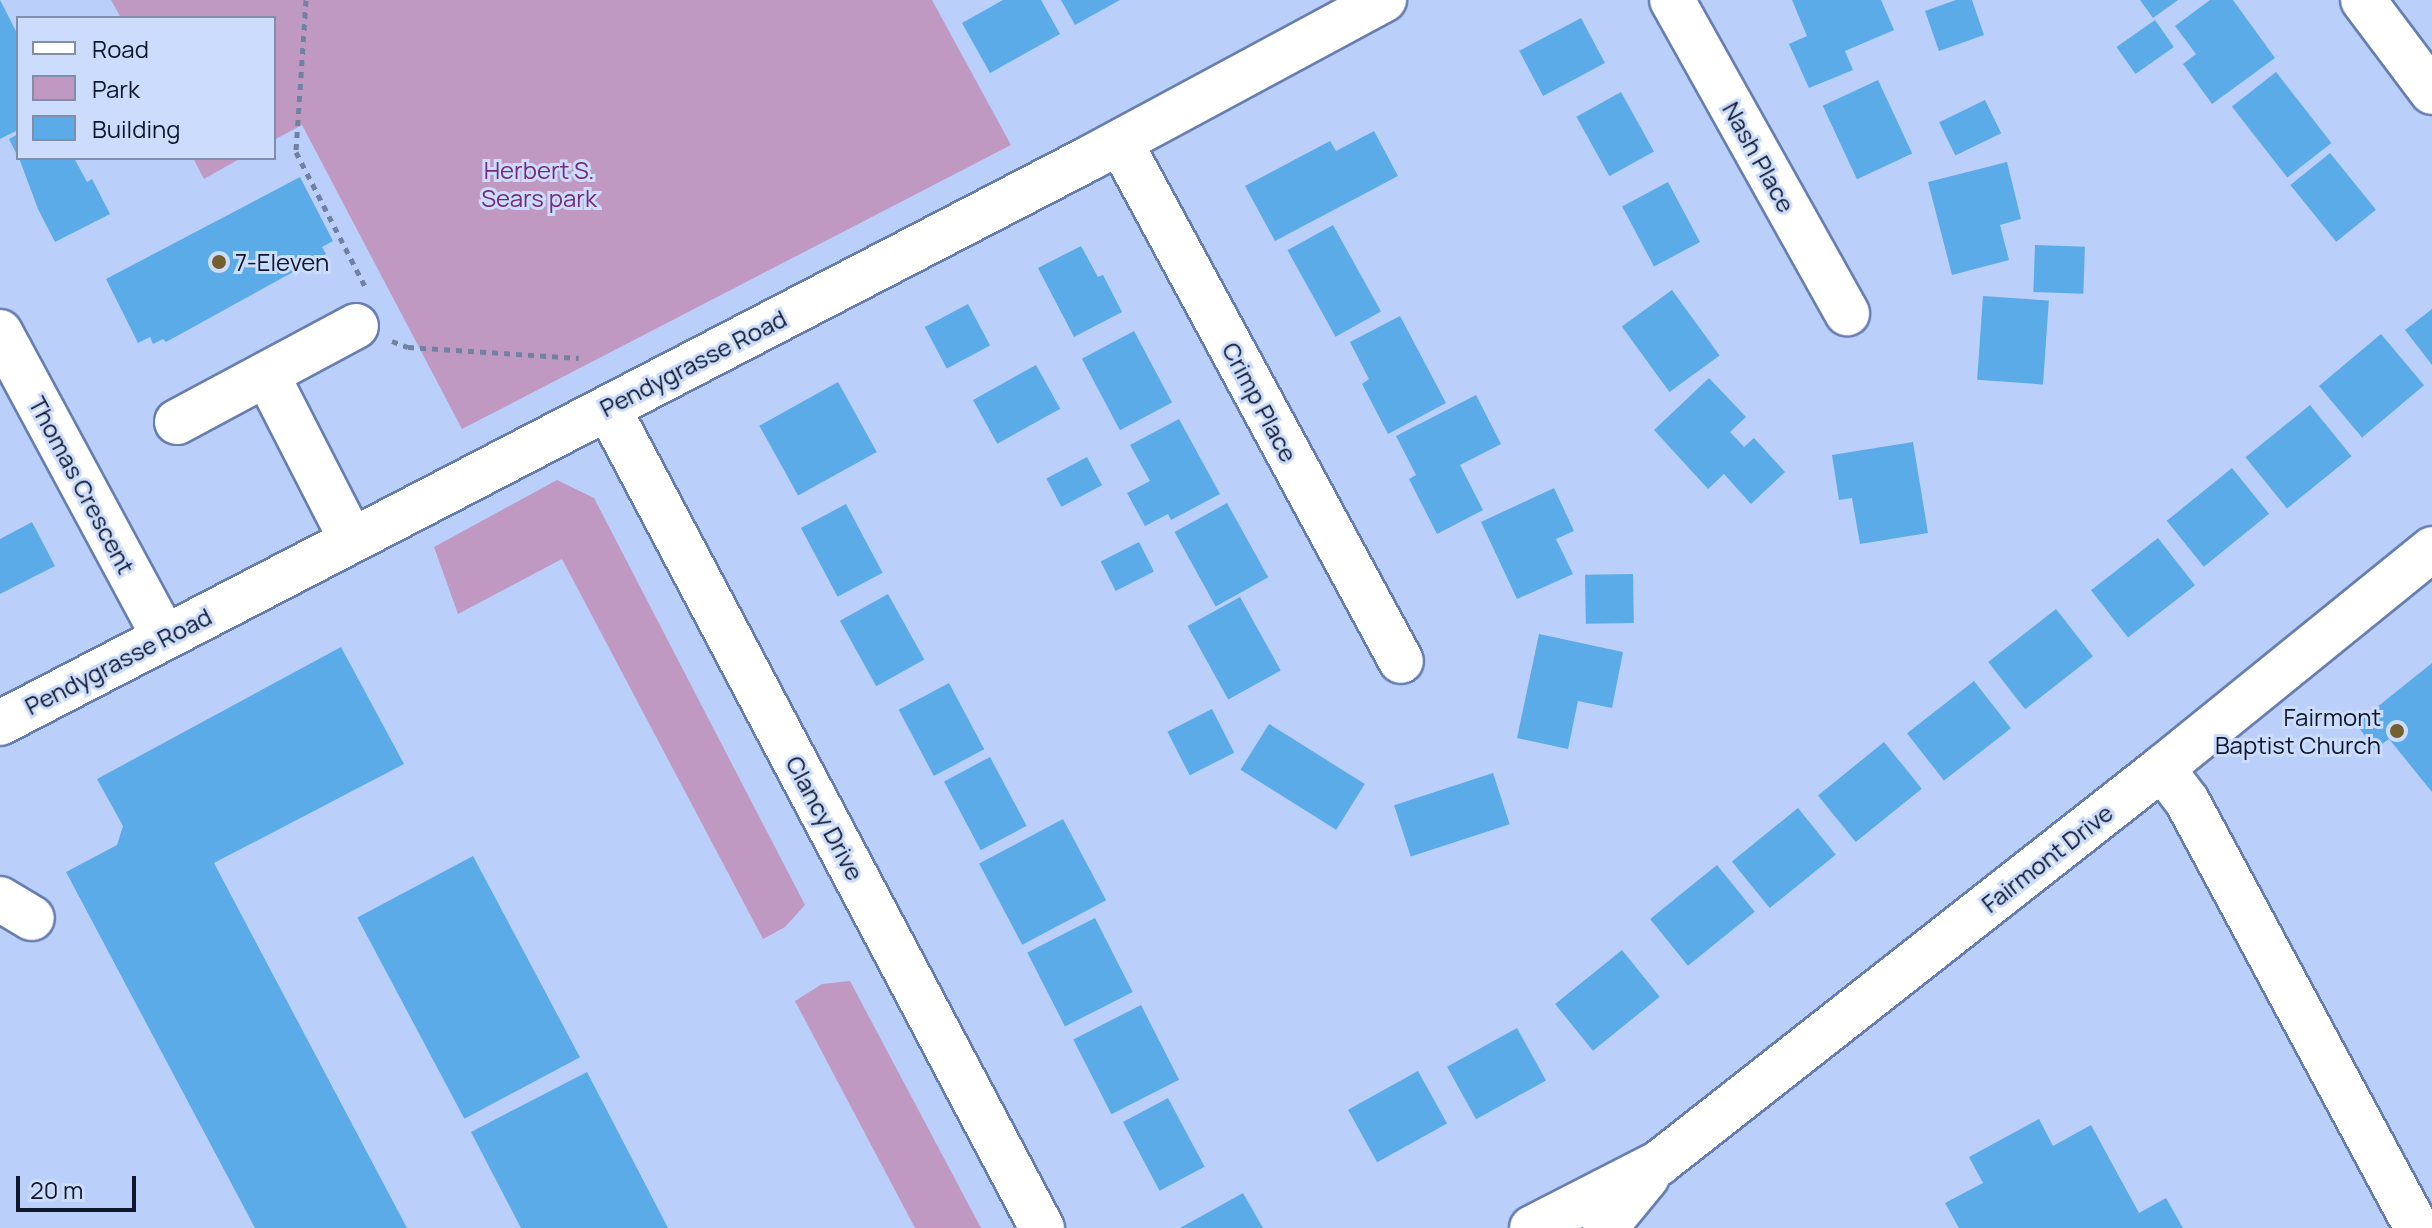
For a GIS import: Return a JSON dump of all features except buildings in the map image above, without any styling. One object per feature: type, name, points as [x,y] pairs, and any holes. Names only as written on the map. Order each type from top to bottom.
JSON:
[{"type":"street","name":"Pendygrasse Road","points":[[0,723],[1120,142],[1384,0]]},
{"type":"street","name":"Nash Place","points":[[1672,0],[1847,313]]},
{"type":"street","points":[[2363,0],[2432,92]]},
{"type":"street","name":"Crimp Place","points":[[1120,142],[1401,661]]},
{"type":"street","points":[[177,422],[356,326]]},
{"type":"street","name":"Thomas Crescent","points":[[0,332],[164,637]]},
{"type":"street","points":[[267,375],[351,539]]},
{"type":"street","name":"Clancy Drive","points":[[608,408],[1042,1228]]},
{"type":"street","name":"Fairmont Drive","points":[[1532,1228],[1659,1163],[2162,768],[2432,549]]},
{"type":"street","points":[[2162,768],[2193,812],[2417,1228]]},
{"type":"street","name":"Fairmont Drive","points":[[1605,1228],[1659,1163]]},
{"type":"path","points":[[306,0],[296,152],[368,291],[356,326],[408,347],[579,358]]},
{"type":"green space","name":"Herbert S. Sears park","points":[[111,0],[932,0],[1011,145],[462,429],[302,125],[276,139],[276,16],[120,16]]},
{"type":"green space","points":[[194,160],[237,160],[204,179]]},
{"type":"green space","points":[[557,480],[594,498],[805,905],[785,927],[763,939],[562,559],[458,614],[434,547]]},
{"type":"green space","points":[[850,981],[981,1228],[915,1228],[795,1001],[822,984]]},
{"type":"place","name":"7-Eleven","points":[[219,262]]},
{"type":"place","name":"Fairmont Baptist Church","points":[[2397,731]]}]
